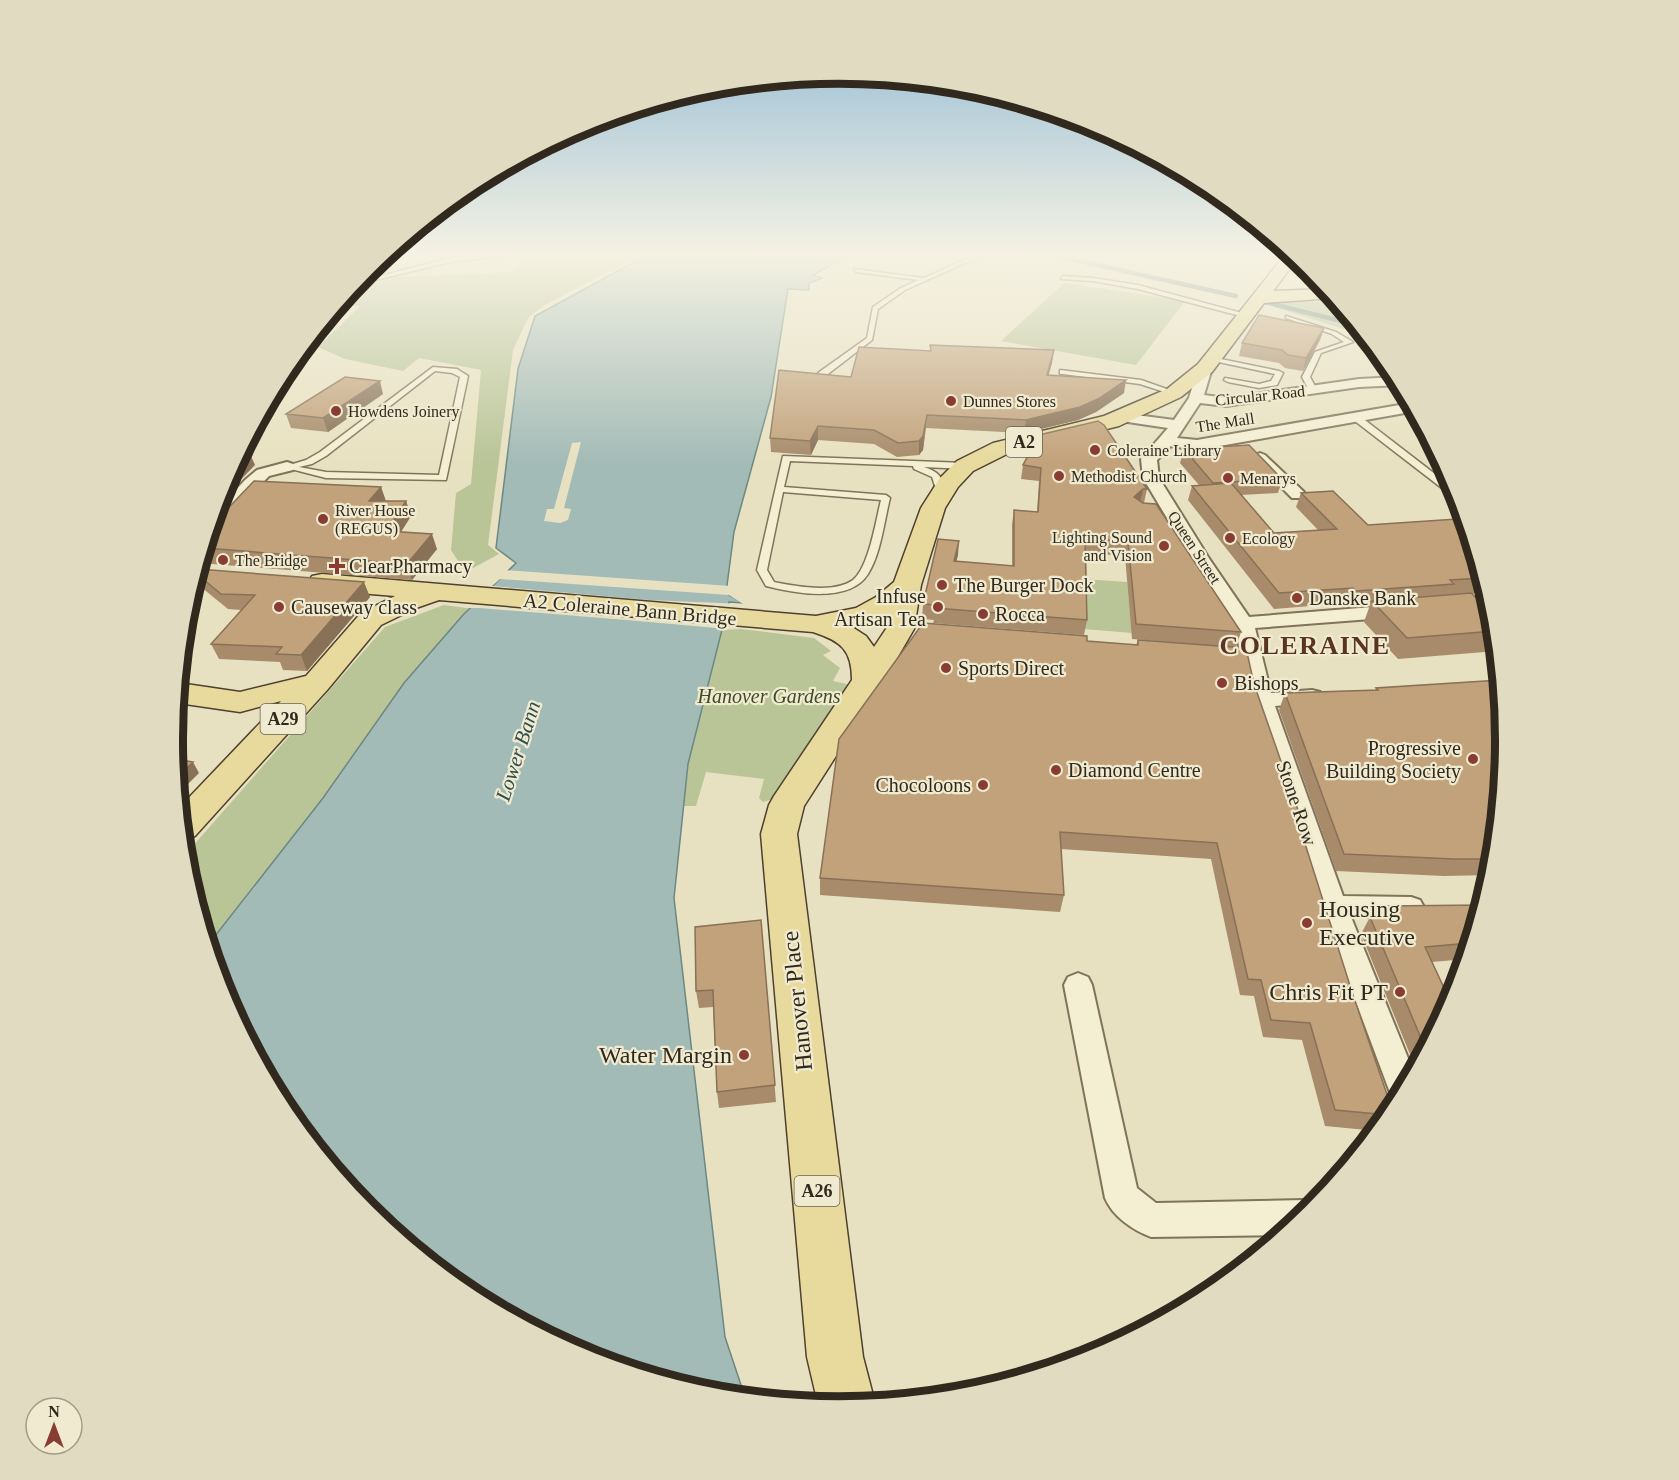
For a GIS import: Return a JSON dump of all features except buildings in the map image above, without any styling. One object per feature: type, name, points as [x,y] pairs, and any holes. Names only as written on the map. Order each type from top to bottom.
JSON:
[{"type":"main road","name":"A2","points":[[1208,363],[1238,325]]},
{"type":"main road","name":"Circular Road","points":[[907,630],[906,585],[933,508],[941,492],[965,466],[1001,448],[1121,417],[1185,396],[1208,363]]},
{"type":"main road","points":[[293,580],[364,586],[411,596]]},
{"type":"main road","name":"A2","points":[[815,624],[866,616],[890,602],[906,585]]},
{"type":"main road","points":[[364,586],[371,591],[374,600],[371,619]]},
{"type":"main road","name":"A29","points":[[188,820],[317,682],[371,619],[411,596],[445,594]]},
{"type":"main road","name":"A2 Coleraine Bann Bridge","points":[[445,594],[815,624]]},
{"type":"main road","name":"A2","points":[[815,624],[845,634],[862,664]]},
{"type":"main road","name":"Hanover Place","points":[[844,1396],[835,1358],[779,834],[787,805],[815,759],[862,664],[907,630]]},
{"type":"main road","name":"A29","points":[[185,694],[240,702],[317,682]]},
{"type":"main road","name":"A29","points":[[240,702],[251,723],[249,755]]},
{"type":"street","name":"Circular Road","points":[[1185,396],[1226,402],[1359,383],[1389,382]]},
{"type":"street","points":[[1121,417],[1177,425],[1185,396]]},
{"type":"street","name":"The Mall","points":[[1177,425],[1167,441],[1197,446],[1406,408]]},
{"type":"street","points":[[1240,438],[1298,495]]},
{"type":"street","name":"Queen Street","points":[[1167,441],[1149,459],[1151,478],[1244,623],[1252,657]]},
{"type":"street","points":[[225,511],[263,473],[287,467]]},
{"type":"street","points":[[1152,511],[1173,513]]},
{"type":"street","points":[[1437,608],[1481,605]]},
{"type":"street","points":[[1244,623],[1415,610]]},
{"type":"street","points":[[1228,656],[1252,657]]},
{"type":"street","name":"Stone Row","points":[[1252,657],[1262,700],[1333,906],[1401,1079]]},
{"type":"street","points":[[1262,700],[1334,696]]},
{"type":"street","points":[[1333,906],[1436,908]]},
{"type":"street","points":[[1078,985],[1122,1198],[1151,1220],[1289,1217]]},
{"type":"lane","points":[[821,375],[870,339],[872,325]]},
{"type":"lane","points":[[1311,325],[1334,333],[1350,342],[1318,352],[1306,377],[1313,390]]},
{"type":"lane","points":[[1208,363],[1279,373],[1274,383],[1259,386],[1228,380]]},
{"type":"lane","points":[[433,369],[454,371],[464,376],[443,478],[326,475],[287,467],[309,462],[323,453],[433,369]]},
{"type":"lane","points":[[1063,372],[1141,382],[1185,396]]},
{"type":"lane","points":[[1354,416],[1445,486]]},
{"type":"lane","points":[[780,489],[886,498],[862,576],[845,587],[820,591],[796,590],[770,584],[762,570],[786,458],[965,466]]},
{"type":"lane","points":[[910,465],[937,475],[941,492]]},
{"type":"green space","points":[[340,325],[525,325],[513,350],[488,545],[499,554],[473,568],[458,561],[451,550],[456,493],[471,484],[481,370],[419,358],[403,371],[345,359],[318,347]]},
{"type":"green space","points":[[1018,325],[1167,325],[1136,365],[1001,341]]},
{"type":"green space","points":[[1331,325],[1347,325],[1353,332]]},
{"type":"green space","points":[[1083,579],[1127,582],[1132,633],[1084,629]]},
{"type":"green space","points":[[444,605],[473,609],[214,937],[192,846],[385,627]]},
{"type":"green space","name":"Hanover Gardens","points":[[716,628],[814,638],[831,651],[823,655],[840,668],[833,681],[851,685],[776,798],[763,802],[759,798],[764,779],[706,772],[696,806],[684,806],[674,898],[695,1077],[656,892]]},
{"type":"water","name":"Lower Bann","points":[[532,325],[782,325],[771,397],[734,532],[726,593],[743,603],[729,602],[688,764],[674,898],[725,1337],[742,1388],[670,1374],[588,1346],[549,1328],[475,1285],[407,1233],[346,1173],[294,1104],[251,1030],[233,991],[214,937],[323,798],[404,683],[463,615],[516,563],[496,548],[518,369]]},
{"type":"pier","points":[[581,442],[564,508],[571,509],[568,520],[560,523],[544,521],[547,509],[554,509],[572,443]]},
{"type":"pier","points":[[504,570],[730,586],[729,592],[746,603],[743,606],[731,605],[724,630],[465,608]],"holes":[[[500,579],[729,595],[743,604],[649,600],[492,586]]]},
{"type":"place","name":"Dunnes Stores","points":[[951,401]]},
{"type":"place","name":"Howdens Joinery","points":[[336,411]]},
{"type":"place","name":"Coleraine Library","points":[[1095,450]]},
{"type":"place","name":"Methodist Church","points":[[1059,476]]},
{"type":"place","name":"Menarys","points":[[1228,478]]},
{"type":"place","name":"River House (REGUS)","points":[[323,519]]},
{"type":"place","name":"Ecology","points":[[1230,538]]},
{"type":"place","name":"Lighting Sound and Vision","points":[[1164,546]]},
{"type":"place","name":"The Bridge","points":[[223,560]]},
{"type":"place","name":"ClearPharmacy","points":[[337,566]]},
{"type":"place","name":"The Burger Dock","points":[[942,585]]},
{"type":"place","name":"Danske Bank","points":[[1297,598]]},
{"type":"place","name":"Causeway class","points":[[279,607]]},
{"type":"place","name":"Infuse Artisan Tea","points":[[938,607]]},
{"type":"place","name":"Rocca","points":[[983,614]]},
{"type":"place","name":"Sports Direct","points":[[946,668]]},
{"type":"place","name":"Bishops","points":[[1222,683]]},
{"type":"place","name":"Progressive Building Society","points":[[1473,759]]},
{"type":"place","name":"Diamond Centre","points":[[1056,770]]},
{"type":"place","name":"Chocoloons","points":[[983,785]]},
{"type":"place","name":"Housing Executive","points":[[1307,923]]},
{"type":"place","name":"Chris Fit PT","points":[[1400,992]]},
{"type":"place","name":"Water Margin","points":[[744,1055]]},
{"type":"district","name":"COLERAINE","points":[[1305,645]]}]
